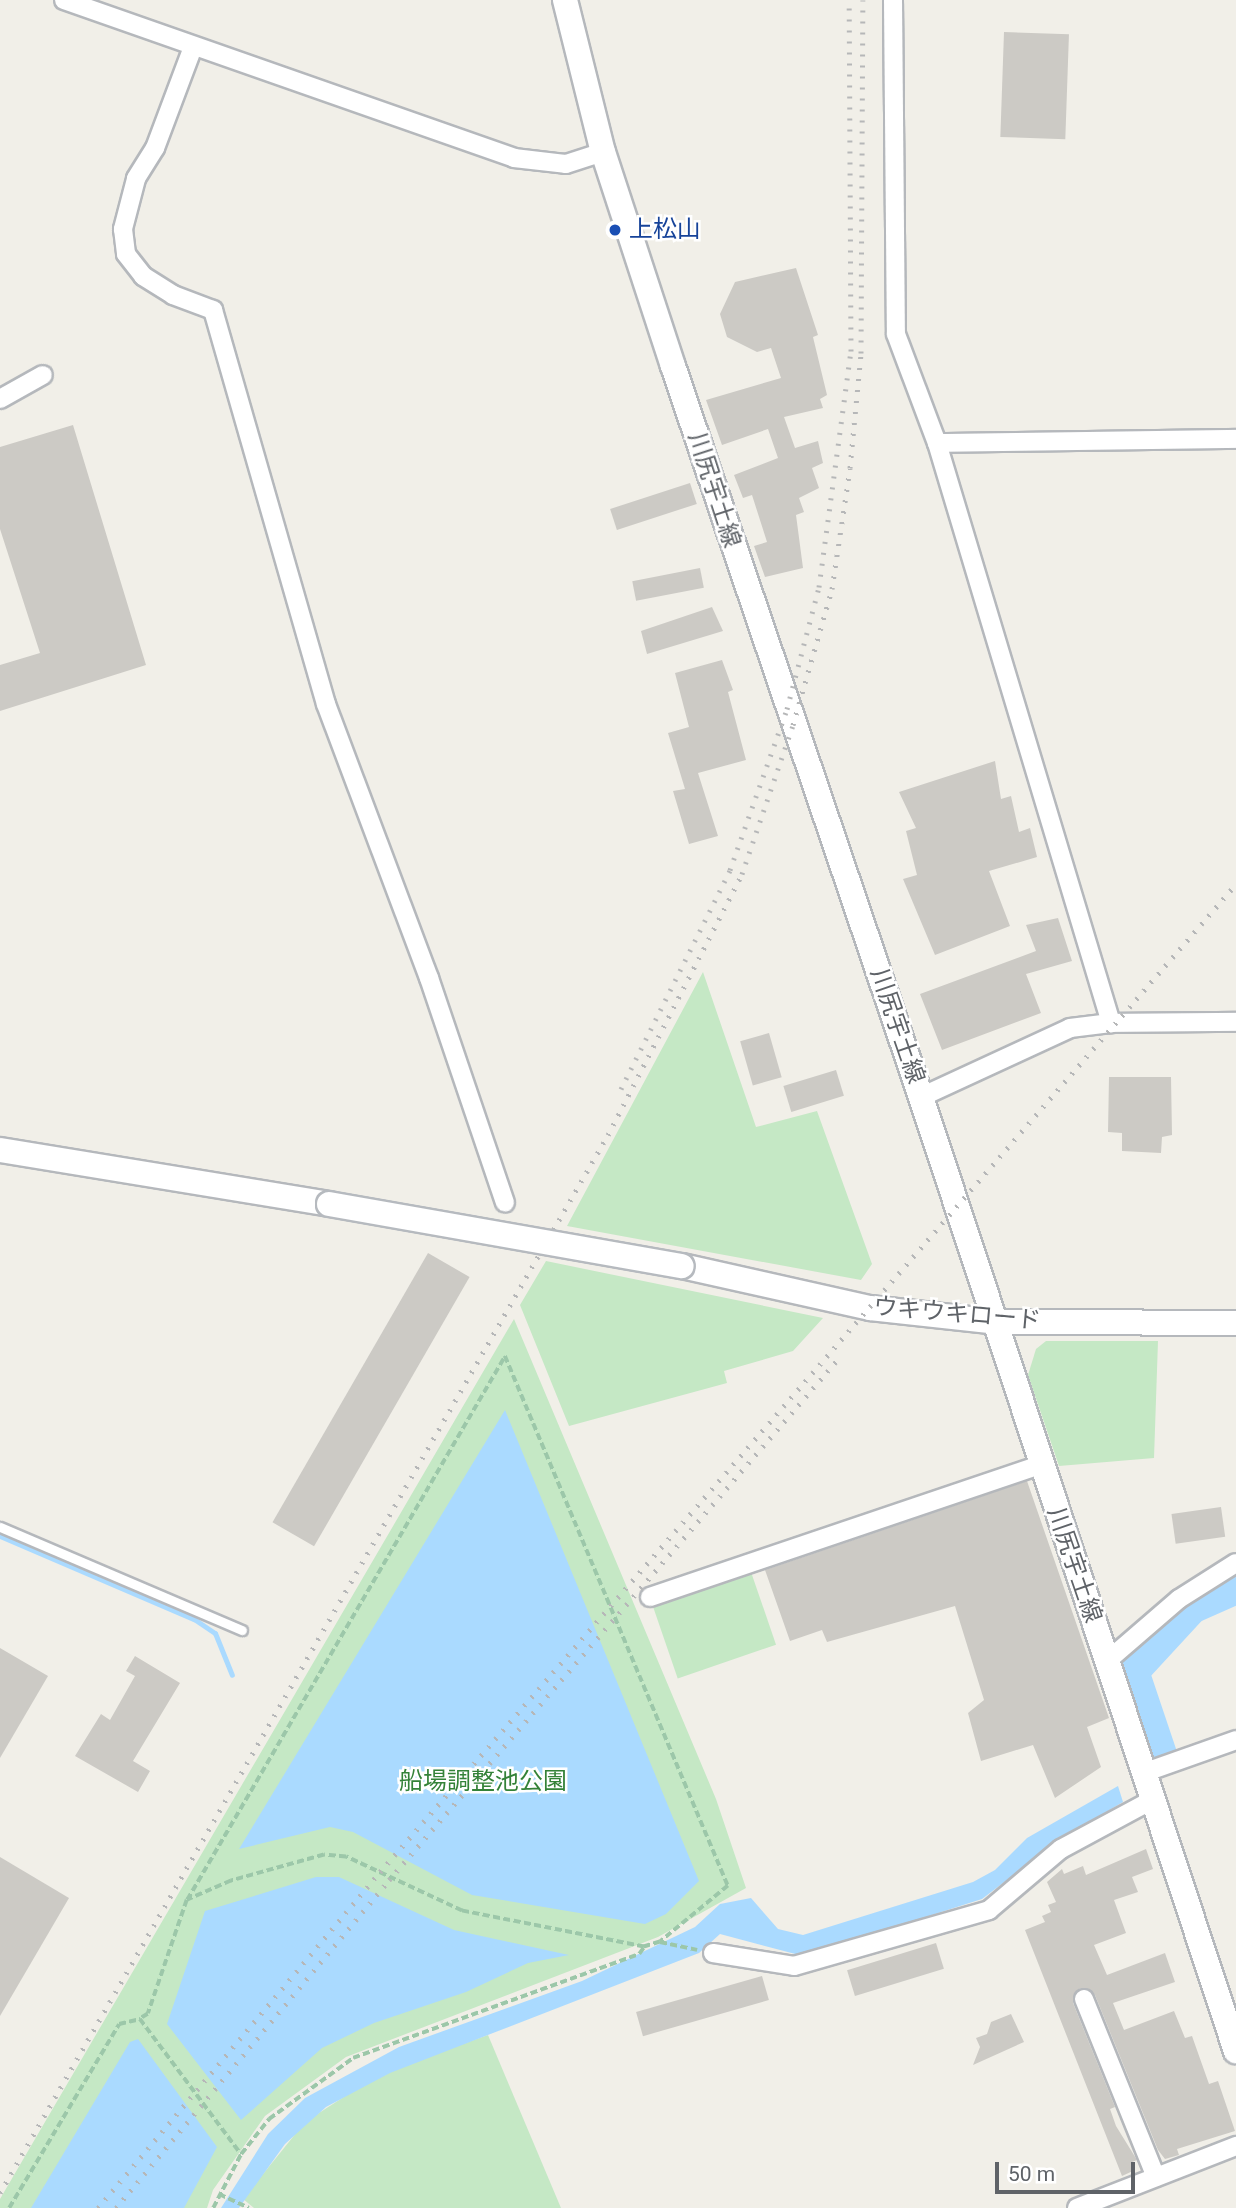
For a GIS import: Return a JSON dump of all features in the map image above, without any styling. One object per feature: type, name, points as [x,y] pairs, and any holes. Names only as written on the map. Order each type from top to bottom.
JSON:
[{"type":"main road","name":"川尻宇土線","points":[[565,0],[603,152],[787,709],[921,1097],[1150,1801],[1236,2051]]},
{"type":"main road","name":"ウキウキロード","points":[[0,1150],[682,1266],[870,1308],[996,1322],[1236,1323]]},
{"type":"street","points":[[64,0],[514,158],[566,164],[603,152]]},
{"type":"street","points":[[893,0],[896,334],[937,443],[1111,1023]]},
{"type":"street","points":[[193,47],[155,148],[136,179],[123,229],[126,254],[143,276],[173,295],[213,310],[327,704],[429,978],[505,1202]]},
{"type":"street","points":[[0,399],[43,375]]},
{"type":"street","points":[[937,443],[1236,439]]},
{"type":"street","points":[[921,1097],[1070,1028],[1111,1023],[1236,1022]]},
{"type":"street","points":[[650,1597],[1040,1465]]},
{"type":"street","points":[[1106,1662],[1179,1599],[1236,1563]]},
{"type":"street","points":[[1143,1773],[1236,1740]]},
{"type":"street","points":[[713,1953],[794,1966],[989,1910],[1061,1849],[1150,1801]]},
{"type":"street","points":[[1084,1999],[1156,2177]]},
{"type":"street","points":[[1077,2208],[1236,2146]]},
{"type":"lane","points":[[0,1527],[242,1630]]},
{"type":"path","points":[[9,2208],[119,2024],[140,2019],[148,2014],[187,1900],[505,1356],[728,1886],[660,1942],[644,1947],[462,1911],[346,1857],[324,1855],[258,1873],[187,1900]]},
{"type":"path","points":[[660,1942],[713,1953]]},
{"type":"path","points":[[213,2208],[241,2154],[269,2119],[353,2058],[639,1954],[644,1947]]},
{"type":"path","points":[[140,2019],[241,2154]]},
{"type":"path","points":[[219,2194],[247,2207]]},
{"type":"green space","points":[[703,972],[756,1127],[817,1111],[872,1264],[861,1280],[567,1226]]},
{"type":"green space","points":[[546,1261],[823,1318],[793,1351],[724,1371],[727,1383],[569,1426],[520,1305]]},
{"type":"green space","name":"船場調整池公園","points":[[514,1319],[716,1799],[746,1888],[658,1937],[346,2057],[265,2116],[213,2190],[207,2208],[0,2208],[0,2199]]},
{"type":"green space","points":[[1046,1341],[1158,1341],[1154,1458],[1059,1466],[1028,1375],[1036,1349]]},
{"type":"green space","points":[[750,1569],[776,1645],[678,1679],[652,1603]]},
{"type":"green space","points":[[488,2035],[561,2208],[254,2208],[243,2199],[305,2122],[381,2073]]},
{"type":"water","points":[[505,1410],[699,1881],[666,1914],[645,1924],[472,1895],[353,1832],[330,1827],[239,1849]]},
{"type":"water","points":[[1118,1786],[1123,1802],[1062,1838],[982,1899],[803,1956],[720,1934],[699,1953],[390,2073],[326,2107],[285,2144],[239,2208],[221,2208],[268,2134],[305,2098],[399,2047],[582,1981],[695,1927],[720,1904],[751,1898],[778,1929],[803,1935],[973,1882],[995,1870],[1027,1838]]},
{"type":"water","points":[[316,1877],[339,1877],[454,1930],[569,1955],[528,1963],[466,1992],[374,2023],[322,2048],[241,2120],[167,2024],[205,1911]]},
{"type":"water","points":[[138,2039],[217,2147],[184,2208],[31,2208],[130,2042]]},
{"type":"building","points":[[1004,32],[1069,34],[1065,139],[1000,137]]},
{"type":"building","points":[[796,268],[818,335],[813,337],[827,395],[820,399],[823,408],[784,417],[795,448],[818,441],[823,463],[812,468],[819,488],[799,498],[804,512],[796,515],[803,568],[765,577],[754,546],[767,542],[752,495],[743,498],[734,475],[778,458],[768,429],[722,445],[706,400],[781,378],[771,348],[757,352],[727,337],[720,314],[735,282]]},
{"type":"building","points":[[73,425],[146,665],[0,711],[0,665],[40,653],[0,529],[0,447]]},
{"type":"building","points":[[690,483],[697,504],[617,530],[610,509]]},
{"type":"building","points":[[700,568],[704,588],[636,601],[632,581]]},
{"type":"building","points":[[712,607],[723,631],[647,654],[641,631]]},
{"type":"building","points":[[722,660],[733,690],[728,692],[746,760],[698,773],[718,836],[689,844],[673,791],[685,789],[668,733],[689,727],[675,673]]},
{"type":"building","points":[[995,761],[1001,799],[1011,796],[1019,832],[1030,828],[1037,857],[989,871],[1010,926],[935,955],[903,879],[917,875],[906,831],[916,828],[899,792]]},
{"type":"building","points":[[1058,918],[1072,961],[1026,974],[1041,1013],[942,1050],[920,994],[1036,951],[1026,925]]},
{"type":"building","points":[[769,1033],[782,1077],[753,1085],[740,1041]]},
{"type":"building","points":[[836,1070],[844,1096],[791,1112],[783,1086]]},
{"type":"building","points":[[1109,1077],[1171,1077],[1172,1135],[1162,1137],[1161,1153],[1122,1151],[1122,1133],[1108,1132]]},
{"type":"building","points":[[428,1253],[470,1277],[314,1546],[273,1522]]},
{"type":"building","points":[[1027,1481],[1109,1718],[1087,1727],[1101,1767],[1055,1798],[1033,1745],[981,1761],[968,1713],[984,1700],[955,1606],[827,1642],[822,1630],[790,1641],[765,1570]]},
{"type":"building","points":[[1221,1507],[1225,1537],[1176,1544],[1171,1514]]},
{"type":"building","points":[[0,1648],[48,1676],[0,1758]]},
{"type":"building","points":[[135,1656],[180,1683],[133,1761],[150,1771],[138,1792],[75,1756],[101,1714],[110,1720],[135,1676],[126,1671]]},
{"type":"building","points":[[1146,1849],[1153,1869],[1132,1877],[1138,1892],[1114,1900],[1126,1933],[1094,1945],[1107,1975],[1165,1953],[1175,1982],[1113,2003],[1124,2030],[1174,2011],[1185,2038],[1192,2036],[1209,2084],[1218,2081],[1235,2131],[1177,2149],[1179,2155],[1165,2159],[1158,2150],[1095,1995],[1080,1988],[1073,2003],[1115,2107],[1110,2109],[1116,2126],[1137,2160],[1132,2162],[1135,2170],[1122,2176],[1025,1930],[1045,1922],[1042,1916],[1051,1912],[1048,1905],[1056,1902],[1047,1882],[1062,1869],[1064,1874],[1083,1866],[1086,1875]]},
{"type":"building","points":[[0,1857],[69,1898],[0,2016]]},
{"type":"building","points":[[936,1943],[944,1969],[855,1996],[847,1970]]},
{"type":"building","points":[[762,1976],[769,2000],[643,2036],[636,2012]]},
{"type":"building","points":[[1011,2014],[1024,2042],[973,2065],[980,2047],[976,2038],[987,2034],[991,2022]]},
{"type":"waterway","points":[[0,1536],[194,1619],[215,1633],[232,1675]]},
{"type":"waterway","points":[[1160,1754],[1132,1671],[1191,1607],[1236,1587]]},
{"type":"railway","points":[[621,1089],[730,870],[787,709],[819,587],[851,351],[849,0]]},
{"type":"railway","points":[[0,2193],[608,1135],[742,874],[793,725],[832,589],[850,468],[861,353],[863,0]]},
{"type":"railway","points":[[98,2208],[380,1872],[1236,884]]},
{"type":"railway","points":[[116,2208],[389,1880],[840,1357]]},
{"type":"place","name":"上松山","points":[[615,230]]}]
